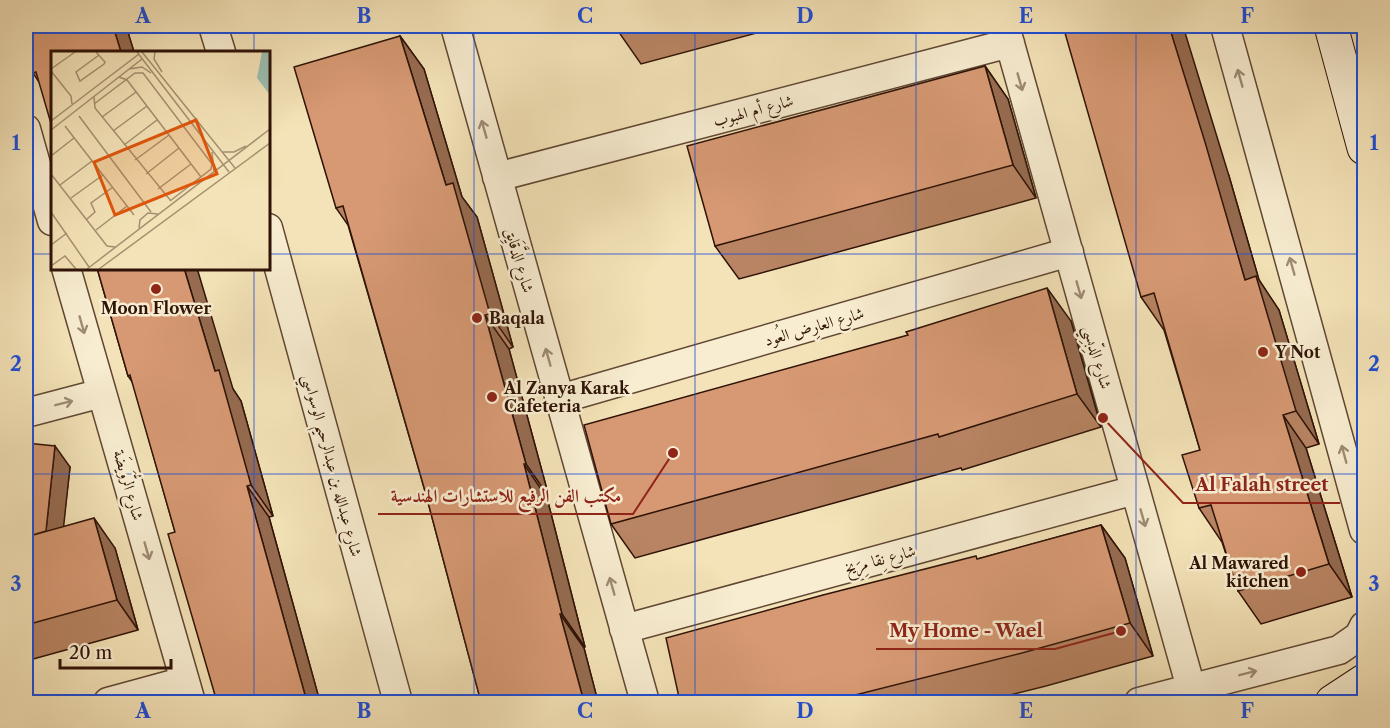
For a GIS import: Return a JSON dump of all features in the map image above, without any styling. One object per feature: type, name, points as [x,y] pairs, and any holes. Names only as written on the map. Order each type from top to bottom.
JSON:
[{"type":"main road","points":[[1331,26],[1365,148]]},
{"type":"main road","points":[[1332,702],[1365,681]]},
{"type":"main road","points":[[1351,702],[1365,699]]},
{"type":"street","points":[[213,26],[221,51]]},
{"type":"street","name":"شارع الدَّقَايِق","points":[[455,26],[645,702]]},
{"type":"street","points":[[1225,26],[1365,530]]},
{"type":"street","name":"شارع أم الهبوب","points":[[497,177],[1007,34]]},
{"type":"street","name":"شارع الدِّبسِي","points":[[1007,34],[1191,688]]},
{"type":"street","points":[[26,129],[41,206]]},
{"type":"street","name":"شارع عبدالله بن عبدالرحيم الوسواسي","points":[[270,235],[398,702]]},
{"type":"street","name":"شارع العارِض العُود","points":[[560,399],[1069,252]]},
{"type":"street","name":"شارع الرُّوَيضَة","points":[[67,270],[188,692]]},
{"type":"street","points":[[26,413],[102,393]]},
{"type":"street","name":"شارع نِقا مِرَيخ","points":[[624,629],[1136,490]]},
{"type":"street","points":[[1139,702],[1339,650],[1359,636],[1365,626]]},
{"type":"street","points":[[108,702],[188,692]]},
{"type":"building","points":[[26,26],[113,26],[121,51],[51,51],[51,124],[36,72],[33,73],[26,49]]},
{"type":"building","points":[[616,26],[638,26],[618,31]]},
{"type":"building","points":[[1063,26],[1169,26],[1245,280],[1256,276],[1296,411],[1283,415],[1329,564],[1238,591],[1211,505],[1199,508],[1182,455],[1200,450],[1154,293],[1141,297]]},
{"type":"building","points":[[400,36],[446,185],[453,183],[490,314],[485,315],[526,464],[524,464],[562,614],[560,614],[584,702],[481,702],[425,491],[343,206],[336,208],[294,67]]},
{"type":"building","points":[[985,66],[1013,165],[715,246],[687,146]]},
{"type":"building","points":[[98,270],[185,270],[215,371],[219,370],[251,485],[247,486],[307,702],[217,702],[168,534],[175,532],[130,375],[128,376]]},
{"type":"building","points":[[1047,288],[1077,394],[939,437],[938,434],[611,524],[584,425],[908,335],[906,332]]},
{"type":"building","points":[[26,443],[55,446],[46,531],[26,537]]},
{"type":"building","points":[[94,518],[117,600],[26,625],[26,537]]},
{"type":"building","points":[[1101,525],[1130,623],[833,702],[680,702],[666,638],[823,595],[976,556],[977,559]]},
{"type":"place","name":"Moon Flower","points":[[156,289]]},
{"type":"place","name":"Baqala","points":[[477,318]]},
{"type":"place","name":"Y Not","points":[[1263,352]]},
{"type":"place","name":"Al Zanya Karak Cafeteria","points":[[492,397]]},
{"type":"place","name":"Al Falah street","points":[[1103,418]]},
{"type":"place","name":"مكتب الفن الرفيع للاستشارات الهندسية","points":[[673,453]]},
{"type":"place","name":"Al Mawared kitchen","points":[[1301,572]]},
{"type":"place","name":"My Home - Wael","points":[[1121,631]]}]
